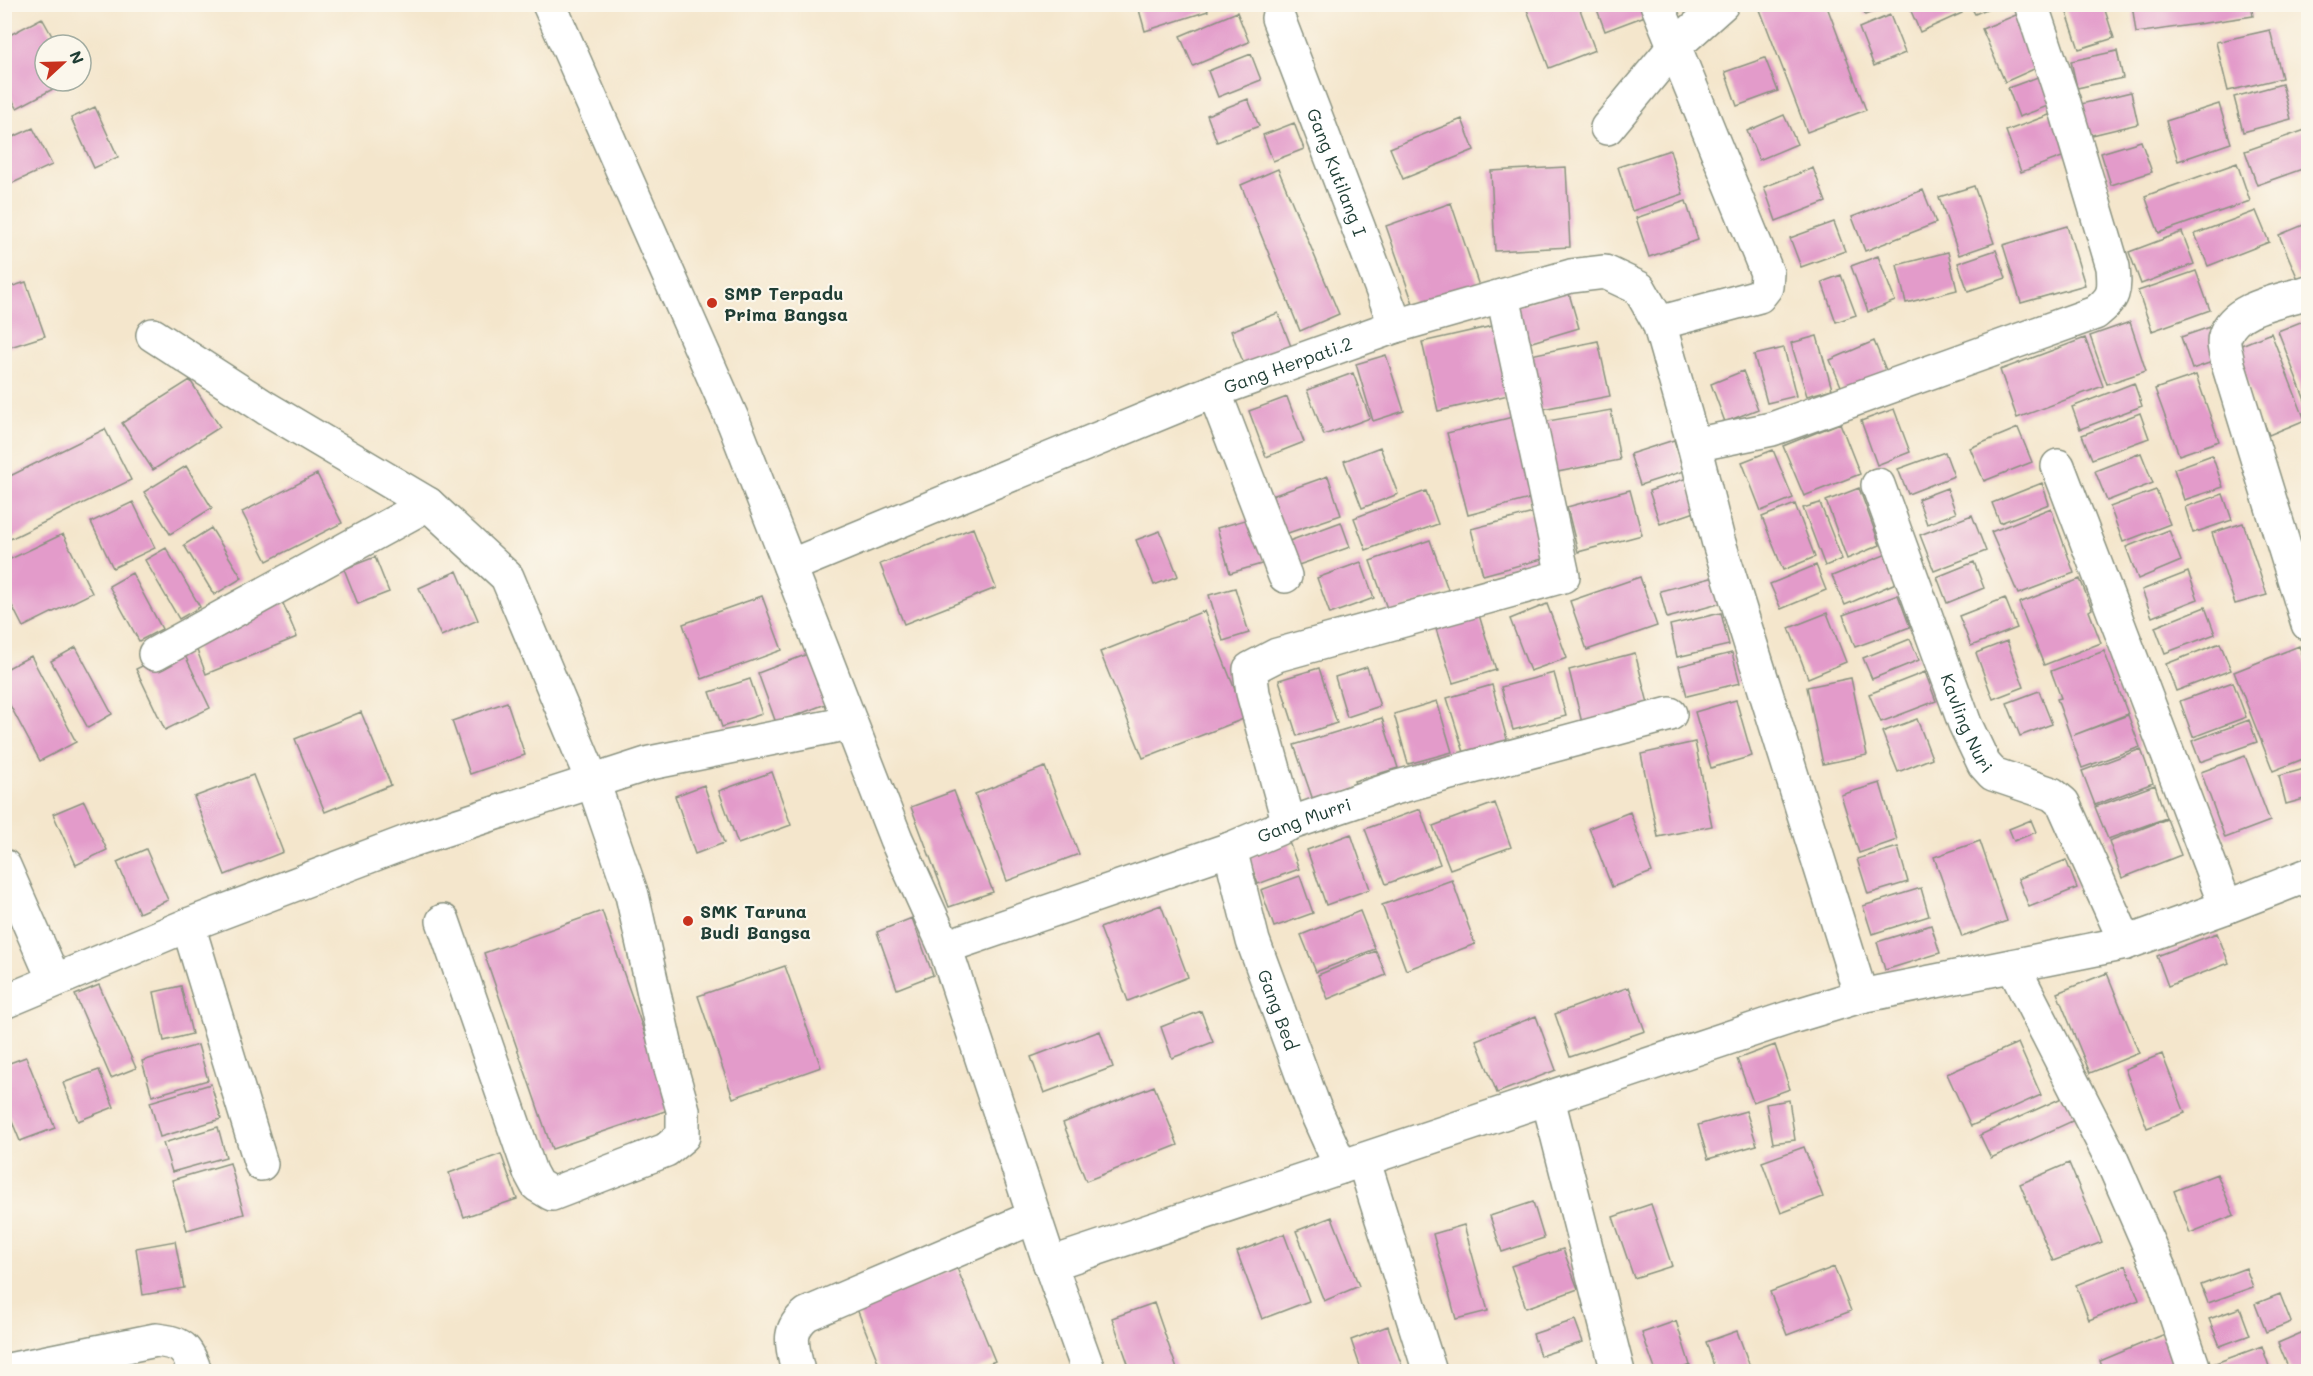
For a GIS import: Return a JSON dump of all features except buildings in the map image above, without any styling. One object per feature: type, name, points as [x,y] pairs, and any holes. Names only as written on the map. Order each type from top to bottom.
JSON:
[{"type":"street","points":[[549,4],[734,423],[849,723],[896,839],[945,946],[1034,1217],[1089,1371]]},
{"type":"street","points":[[1657,4],[1767,273],[1766,287],[1759,296],[1659,323]]},
{"type":"street","points":[[1607,128],[1674,46],[1722,4]]},
{"type":"street","points":[[1694,445],[1772,429],[2095,313],[2111,300],[2115,287],[2113,267],[2031,4]]},
{"type":"street","name":"Gang Kutilang I","points":[[1278,18],[1396,326]]},
{"type":"street","name":"Gang Herpati.2","points":[[790,566],[1214,391],[1396,326],[1571,276],[1605,272],[1639,288],[1659,323],[1718,540],[1861,996]]},
{"type":"street","points":[[2308,292],[2254,309],[2232,321],[2224,338],[2228,364],[2308,624]]},
{"type":"street","points":[[1289,824],[1253,693],[1250,669],[1277,655],[1563,576],[1503,296]]},
{"type":"street","points":[[153,335],[266,408],[428,504],[507,578],[593,782],[632,895],[670,1065],[683,1110],[683,1136],[666,1150],[552,1194],[537,1185],[530,1172],[443,921]]},
{"type":"street","points":[[1214,391],[1285,576]]},
{"type":"street","points":[[2058,466],[2226,907]]},
{"type":"street","name":"Kavling Nuri","points":[[1878,486],[1965,724],[1984,764],[1993,774],[2052,794],[2063,803],[2126,944]]},
{"type":"street","points":[[155,654],[428,504]]},
{"type":"street","name":"Gang Murri","points":[[945,946],[1230,849],[1289,824],[1394,788],[1670,714]]},
{"type":"street","points":[[4,1002],[188,925],[412,840],[650,763],[849,723]]},
{"type":"street","name":"Gang Bed","points":[[1230,849],[1253,941],[1314,1107],[1352,1164],[1430,1371]]},
{"type":"street","points":[[4,866],[54,980]]},
{"type":"street","points":[[1050,1264],[1861,996],[2126,944],[2308,875]]},
{"type":"street","points":[[188,925],[261,1164]]},
{"type":"street","points":[[2013,966],[2110,1156],[2162,1275],[2195,1371]]},
{"type":"street","points":[[1548,1099],[1618,1371]]},
{"type":"street","points":[[798,1371],[792,1334],[797,1322],[807,1314],[1034,1217]]},
{"type":"street","points":[[4,1371],[156,1340],[176,1342],[187,1351],[195,1371]]},
{"type":"place","name":"SMP Terpadu Prima Bangsa","points":[[712,303]]},
{"type":"place","name":"SMK Taruna Budi Bangsa","points":[[688,921]]}]
